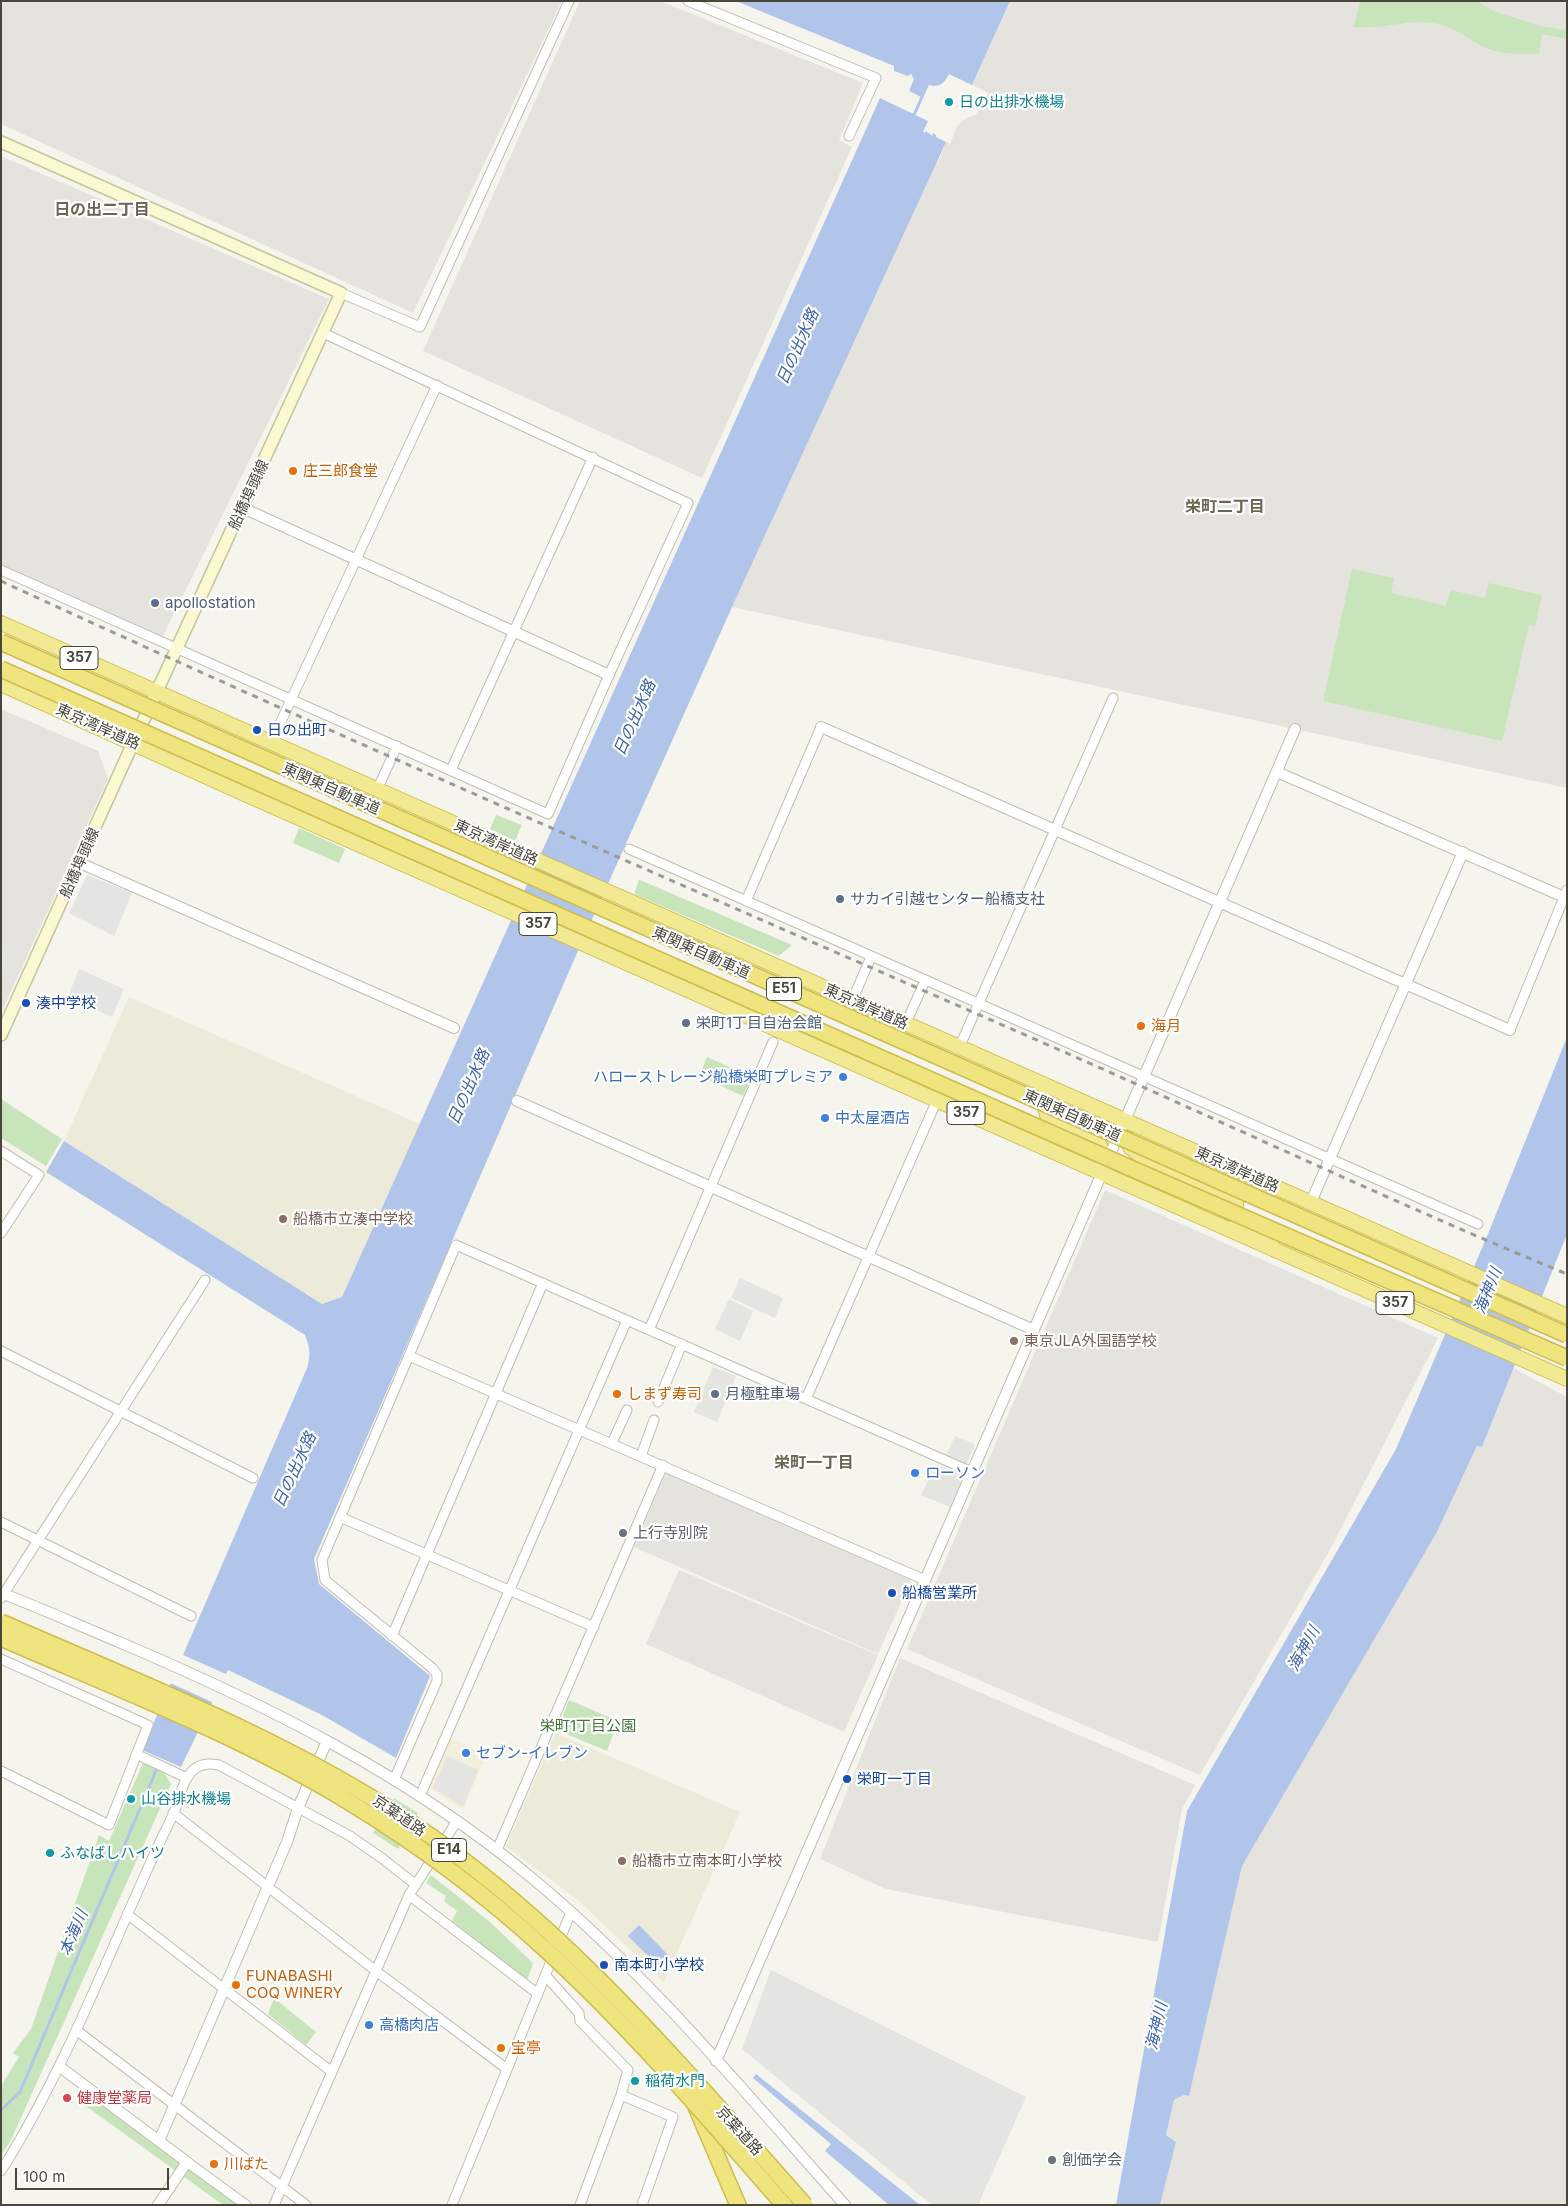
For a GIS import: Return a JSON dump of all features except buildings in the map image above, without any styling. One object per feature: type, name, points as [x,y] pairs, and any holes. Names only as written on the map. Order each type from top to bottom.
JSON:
[{"type":"highway","name":"東京湾岸道路","points":[[1,623],[852,1002],[1125,1120],[1564,1315]]},
{"type":"highway","name":"東関東自動車道","points":[[1,642],[1567,1335]]},
{"type":"highway","name":"東関東自動車道","points":[[1,669],[1128,1167],[1567,1358]]},
{"type":"highway","name":"東京湾岸道路","points":[[1,684],[246,795],[1567,1379]]},
{"type":"highway","points":[[981,1058],[984,1065],[1041,1094],[1050,1120],[1095,1139],[1100,1144],[1103,1153],[1102,1174]]},
{"type":"highway","points":[[1125,1120],[1130,1147],[1138,1154],[1232,1196],[1236,1204],[1235,1218],[1265,1236],[1276,1251]]},
{"type":"highway","name":"東京湾岸道路","points":[[1538,1366],[1552,1379],[1567,1386]]},
{"type":"highway","name":"京葉道路","points":[[1,1622],[227,1720],[364,1793],[456,1855],[556,1938],[614,1994],[805,2205]]},
{"type":"highway","name":"京葉道路","points":[[1,1638],[221,1734],[306,1778],[400,1835],[439,1862],[545,1949],[695,2104],[784,2205]]},
{"type":"highway","points":[[695,2104],[738,2205]]},
{"type":"main road","points":[[1,142],[341,293]]},
{"type":"main road","name":"船橋埠頭線","points":[[1,1036],[133,743],[341,293]]},
{"type":"street","points":[[341,293],[420,327],[569,1]]},
{"type":"street","points":[[688,1],[876,78],[849,136]]},
{"type":"street","points":[[1,570],[548,814],[688,503],[593,457],[323,333]]},
{"type":"street","points":[[271,743],[437,385]]},
{"type":"street","points":[[451,770],[593,457]]},
{"type":"street","points":[[243,508],[609,675]]},
{"type":"street","points":[[959,1048],[1114,698]]},
{"type":"street","points":[[746,901],[822,728],[1510,1030],[1566,894],[1277,772]]},
{"type":"street","points":[[716,2061],[1295,729]]},
{"type":"street","points":[[377,790],[397,746]]},
{"type":"street","points":[[629,849],[1478,1224]]},
{"type":"street","points":[[1311,1202],[1404,984],[1463,852]]},
{"type":"street","points":[[80,863],[454,1028]]},
{"type":"street","points":[[852,1002],[871,957]]},
{"type":"street","points":[[905,1025],[925,980]]},
{"type":"street","points":[[649,1330],[773,1042]]},
{"type":"street","points":[[806,1399],[937,1100]]},
{"type":"street","points":[[518,1101],[1034,1330]]},
{"type":"street","points":[[1,1151],[39,1175],[1,1233]]},
{"type":"street","points":[[394,1780],[437,1681],[437,1674],[325,1580],[322,1560],[456,1245],[972,1472]]},
{"type":"street","points":[[205,1280],[2,1595],[224,1688],[327,1741],[394,1780],[457,1821],[497,1850],[571,1912],[652,1990],[845,2205]]},
{"type":"street","points":[[392,1636],[543,1283]]},
{"type":"street","points":[[420,1796],[511,1591],[627,1320]]},
{"type":"street","points":[[658,1402],[682,1344]]},
{"type":"street","points":[[1,1351],[253,1478]]},
{"type":"street","points":[[409,1356],[925,1580]]},
{"type":"street","points":[[612,1443],[627,1410]]},
{"type":"street","points":[[641,1456],[654,1420]]},
{"type":"street","points":[[497,1850],[663,1465]]},
{"type":"street","points":[[340,1517],[594,1627]]},
{"type":"street","points":[[1,1522],[192,1616]]},
{"type":"street","points":[[1,1659],[148,1726],[110,1825],[1,1771]]},
{"type":"street","points":[[160,2141],[287,1842],[298,1808],[327,1741]]},
{"type":"street","points":[[136,1754],[187,1778]]},
{"type":"street","points":[[1,2171],[19,2143],[60,2067],[127,1914],[174,1813],[187,1778],[200,1765],[210,1763],[218,1765],[350,1836],[384,1858],[416,1884]]},
{"type":"street","points":[[174,1813],[269,1885],[376,1971],[508,2069]]},
{"type":"street","points":[[274,2205],[409,1895],[457,1821]]},
{"type":"street","points":[[409,1895],[538,1994]]},
{"type":"street","points":[[452,2205],[571,1912]]},
{"type":"street","points":[[127,1914],[332,2072]]},
{"type":"street","points":[[546,1976],[579,2013],[580,2021],[627,2068],[621,2095],[580,2205]]},
{"type":"street","points":[[76,2030],[306,2205]]},
{"type":"street","points":[[60,2067],[246,2205]]},
{"type":"street","points":[[621,2095],[673,2117],[642,2205]]},
{"type":"street","points":[[158,2205],[187,2162]]},
{"type":"shaded area","points":[[1,1],[562,1],[413,313],[1,124]]},
{"type":"shaded area","points":[[580,1],[660,1],[863,83],[839,140],[852,147],[702,478],[423,351]]},
{"type":"shaded area","points":[[1010,1],[1567,1],[1567,788],[732,607],[937,159],[939,160],[946,142],[950,144],[957,126],[966,118],[976,115],[989,93],[972,85]]},
{"type":"shaded area","points":[[1,156],[329,299],[163,636],[1,564]]},
{"type":"shaded area","points":[[1,709],[98,751],[108,779],[1,1013]]},
{"type":"shaded area","points":[[87,875],[132,893],[114,936],[69,913]]},
{"type":"shaded area","points":[[7,947],[21,954],[11,974],[1,969],[1,959]]},
{"type":"shaded area","points":[[79,969],[124,989],[112,1017],[68,997]]},
{"type":"shaded area","name":"船橋市立湊中学校","points":[[129,997],[420,1124],[342,1298],[322,1304],[64,1141]]},
{"type":"shaded area","points":[[1105,1190],[1438,1338],[1331,1548],[1200,1775],[907,1649]]},
{"type":"shaded area","points":[[740,1278],[783,1298],[775,1318],[731,1298]]},
{"type":"shaded area","name":"月極駐車場","points":[[729,1299],[753,1311],[740,1341],[715,1329]]},
{"type":"shaded area","name":"月極駐車場","points":[[713,1367],[736,1376],[717,1422],[694,1412]]},
{"type":"shaded area","points":[[1513,1368],[1567,1397],[1567,2205],[1160,2205],[1176,2142],[1166,2135],[1174,2100],[1184,2095],[1189,2096],[1242,1866],[1437,1532],[1477,1446],[1482,1447]]},
{"type":"shaded area","points":[[955,1436],[975,1444],[966,1465],[946,1456]]},
{"type":"shaded area","points":[[936,1464],[960,1474],[962,1480],[950,1507],[921,1495]]},
{"type":"shaded area","points":[[666,1473],[911,1580],[878,1654],[634,1547]]},
{"type":"shaded area","points":[[679,1570],[878,1655],[844,1732],[646,1644]]},
{"type":"shaded area","points":[[900,1658],[1195,1785],[1182,1809],[1158,1942],[886,1889],[820,1859]]},
{"type":"shaded area","name":"船橋市立南本町小学校","points":[[555,1733],[740,1812],[664,1982],[578,1900],[506,1846]]},
{"type":"shaded area","points":[[450,1738],[487,1754],[463,1810],[429,1787]]},
{"type":"shaded area","points":[[447,1756],[478,1770],[463,1807],[433,1788]]},
{"type":"shaded area","points":[[771,1970],[1026,2097],[978,2205],[932,2205],[742,2049]]},
{"type":"green space","points":[[1360,1],[1476,1],[1494,11],[1540,26],[1567,30],[1567,39],[1542,34],[1539,54],[1512,54],[1486,48],[1450,28],[1438,24],[1417,22],[1375,27],[1354,27]]},
{"type":"green space","points":[[1352,569],[1394,578],[1391,593],[1446,606],[1451,590],[1485,598],[1489,583],[1542,595],[1535,626],[1529,625],[1502,741],[1323,701]]},
{"type":"green space","points":[[496,815],[522,825],[515,841],[490,829]]},
{"type":"green space","points":[[299,828],[345,849],[339,863],[293,843]]},
{"type":"green space","points":[[639,880],[792,945],[779,956],[634,894]]},
{"type":"green space","points":[[707,1057],[752,1077],[743,1096],[699,1076]]},
{"type":"green space","points":[[1,1099],[62,1139],[46,1166],[1,1138]]},
{"type":"green space","name":"栄町1丁目公園","points":[[569,1700],[618,1721],[607,1751],[557,1730]]},
{"type":"green space","points":[[143,1763],[164,1773],[171,1784],[11,2140],[1,2155],[1,2086],[19,2057],[13,2053],[31,2029],[99,1835],[109,1841]]},
{"type":"green space","points":[[394,1798],[418,1813],[398,1849],[373,1833]]},
{"type":"green space","points":[[431,1875],[490,1922],[533,1963],[527,1981],[451,1923],[457,1911],[444,1901],[446,1896],[426,1883]]},
{"type":"green space","points":[[274,1998],[316,2032],[306,2045],[268,2014]]},
{"type":"green space","points":[[90,2094],[237,2205],[223,2205],[83,2104]]},
{"type":"water","points":[[736,1],[1010,1],[972,85],[949,74],[941,84],[936,86],[929,85],[923,98],[909,91],[914,79],[911,74],[908,76],[894,71],[894,66]]},
{"type":"water","points":[[880,98],[928,121],[923,132],[925,133],[926,131],[932,136],[933,133],[936,137],[946,142],[732,607],[577,953],[314,1559],[319,1584],[430,1676],[396,1758],[322,1715],[228,1670],[181,1767],[142,1750],[307,1368],[309,1348],[305,1335],[46,1172],[64,1141],[322,1304],[342,1297]]},
{"type":"water","name":"海神川","points":[[1567,1037],[1567,1234],[1482,1447],[1477,1446],[1437,1532],[1242,1866],[1189,2096],[1184,2095],[1174,2100],[1166,2135],[1176,2142],[1160,2205],[1116,2205],[1187,1811],[1396,1449],[1488,1234]]},
{"type":"water","points":[[639,1925],[668,1955],[656,1964],[628,1936]]},
{"type":"water","points":[[756,2074],[920,2205],[889,2205],[825,2151],[831,2144],[753,2078]]},
{"type":"pier","points":[[181,1654],[228,1675],[214,1703],[168,1682]]},
{"type":"waterway","name":"日の出水路","points":[[913,117],[922,97]]},
{"type":"waterway","name":"本海川","points":[[1,2110],[20,2092],[158,1766]]},
{"type":"railway","points":[[1,581],[395,759],[1055,1048],[1438,1219],[1567,1274]]},
{"type":"place","name":"日の出排水機場","points":[[949,102]]},
{"type":"place","name":"庄三郎食堂","points":[[293,471]]},
{"type":"place","name":"apollostation","points":[[155,603]]},
{"type":"place","name":"日の出町","points":[[257,730]]},
{"type":"place","name":"サカイ引越センター船橋支社","points":[[840,899]]},
{"type":"place","name":"湊中学校","points":[[26,1003]]},
{"type":"place","name":"栄町1丁目自治会館","points":[[686,1023]]},
{"type":"place","name":"海月","points":[[1141,1026]]},
{"type":"place","name":"ハローストレージ船橋栄町プレミア","points":[[843,1077]]},
{"type":"place","name":"中太屋酒店","points":[[825,1118]]},
{"type":"place","name":"船橋市立湊中学校","points":[[283,1219]]},
{"type":"place","name":"東京JLA外国語学校","points":[[1014,1341]]},
{"type":"place","name":"しまず寿司","points":[[617,1394]]},
{"type":"place","name":"月極駐車場","points":[[715,1394]]},
{"type":"place","name":"ローソン","points":[[915,1473]]},
{"type":"place","name":"上行寺別院","points":[[623,1533]]},
{"type":"place","name":"船橋営業所","points":[[892,1593]]},
{"type":"place","name":"セブン-イレブン","points":[[466,1753]]},
{"type":"place","name":"栄町一丁目","points":[[847,1779]]},
{"type":"place","name":"山谷排水機場","points":[[131,1799]]},
{"type":"place","name":"ふなばしハイツ","points":[[50,1853]]},
{"type":"place","name":"船橋市立南本町小学校","points":[[622,1861]]},
{"type":"place","name":"南本町小学校","points":[[604,1965]]},
{"type":"place","name":"FUNABASHI COQ WINERY","points":[[236,1985]]},
{"type":"place","name":"高橋肉店","points":[[369,2025]]},
{"type":"place","name":"宝亭","points":[[501,2048]]},
{"type":"place","name":"稲荷水門","points":[[635,2081]]},
{"type":"place","name":"健康堂薬局","points":[[67,2098]]},
{"type":"place","name":"創価学会","points":[[1052,2160]]},
{"type":"place","name":"川ばた","points":[[214,2164]]},
{"type":"district","name":"日の出二丁目","points":[[102,210]]},
{"type":"district","name":"栄町二丁目","points":[[1225,507]]},
{"type":"district","name":"栄町一丁目","points":[[814,1463]]}]
